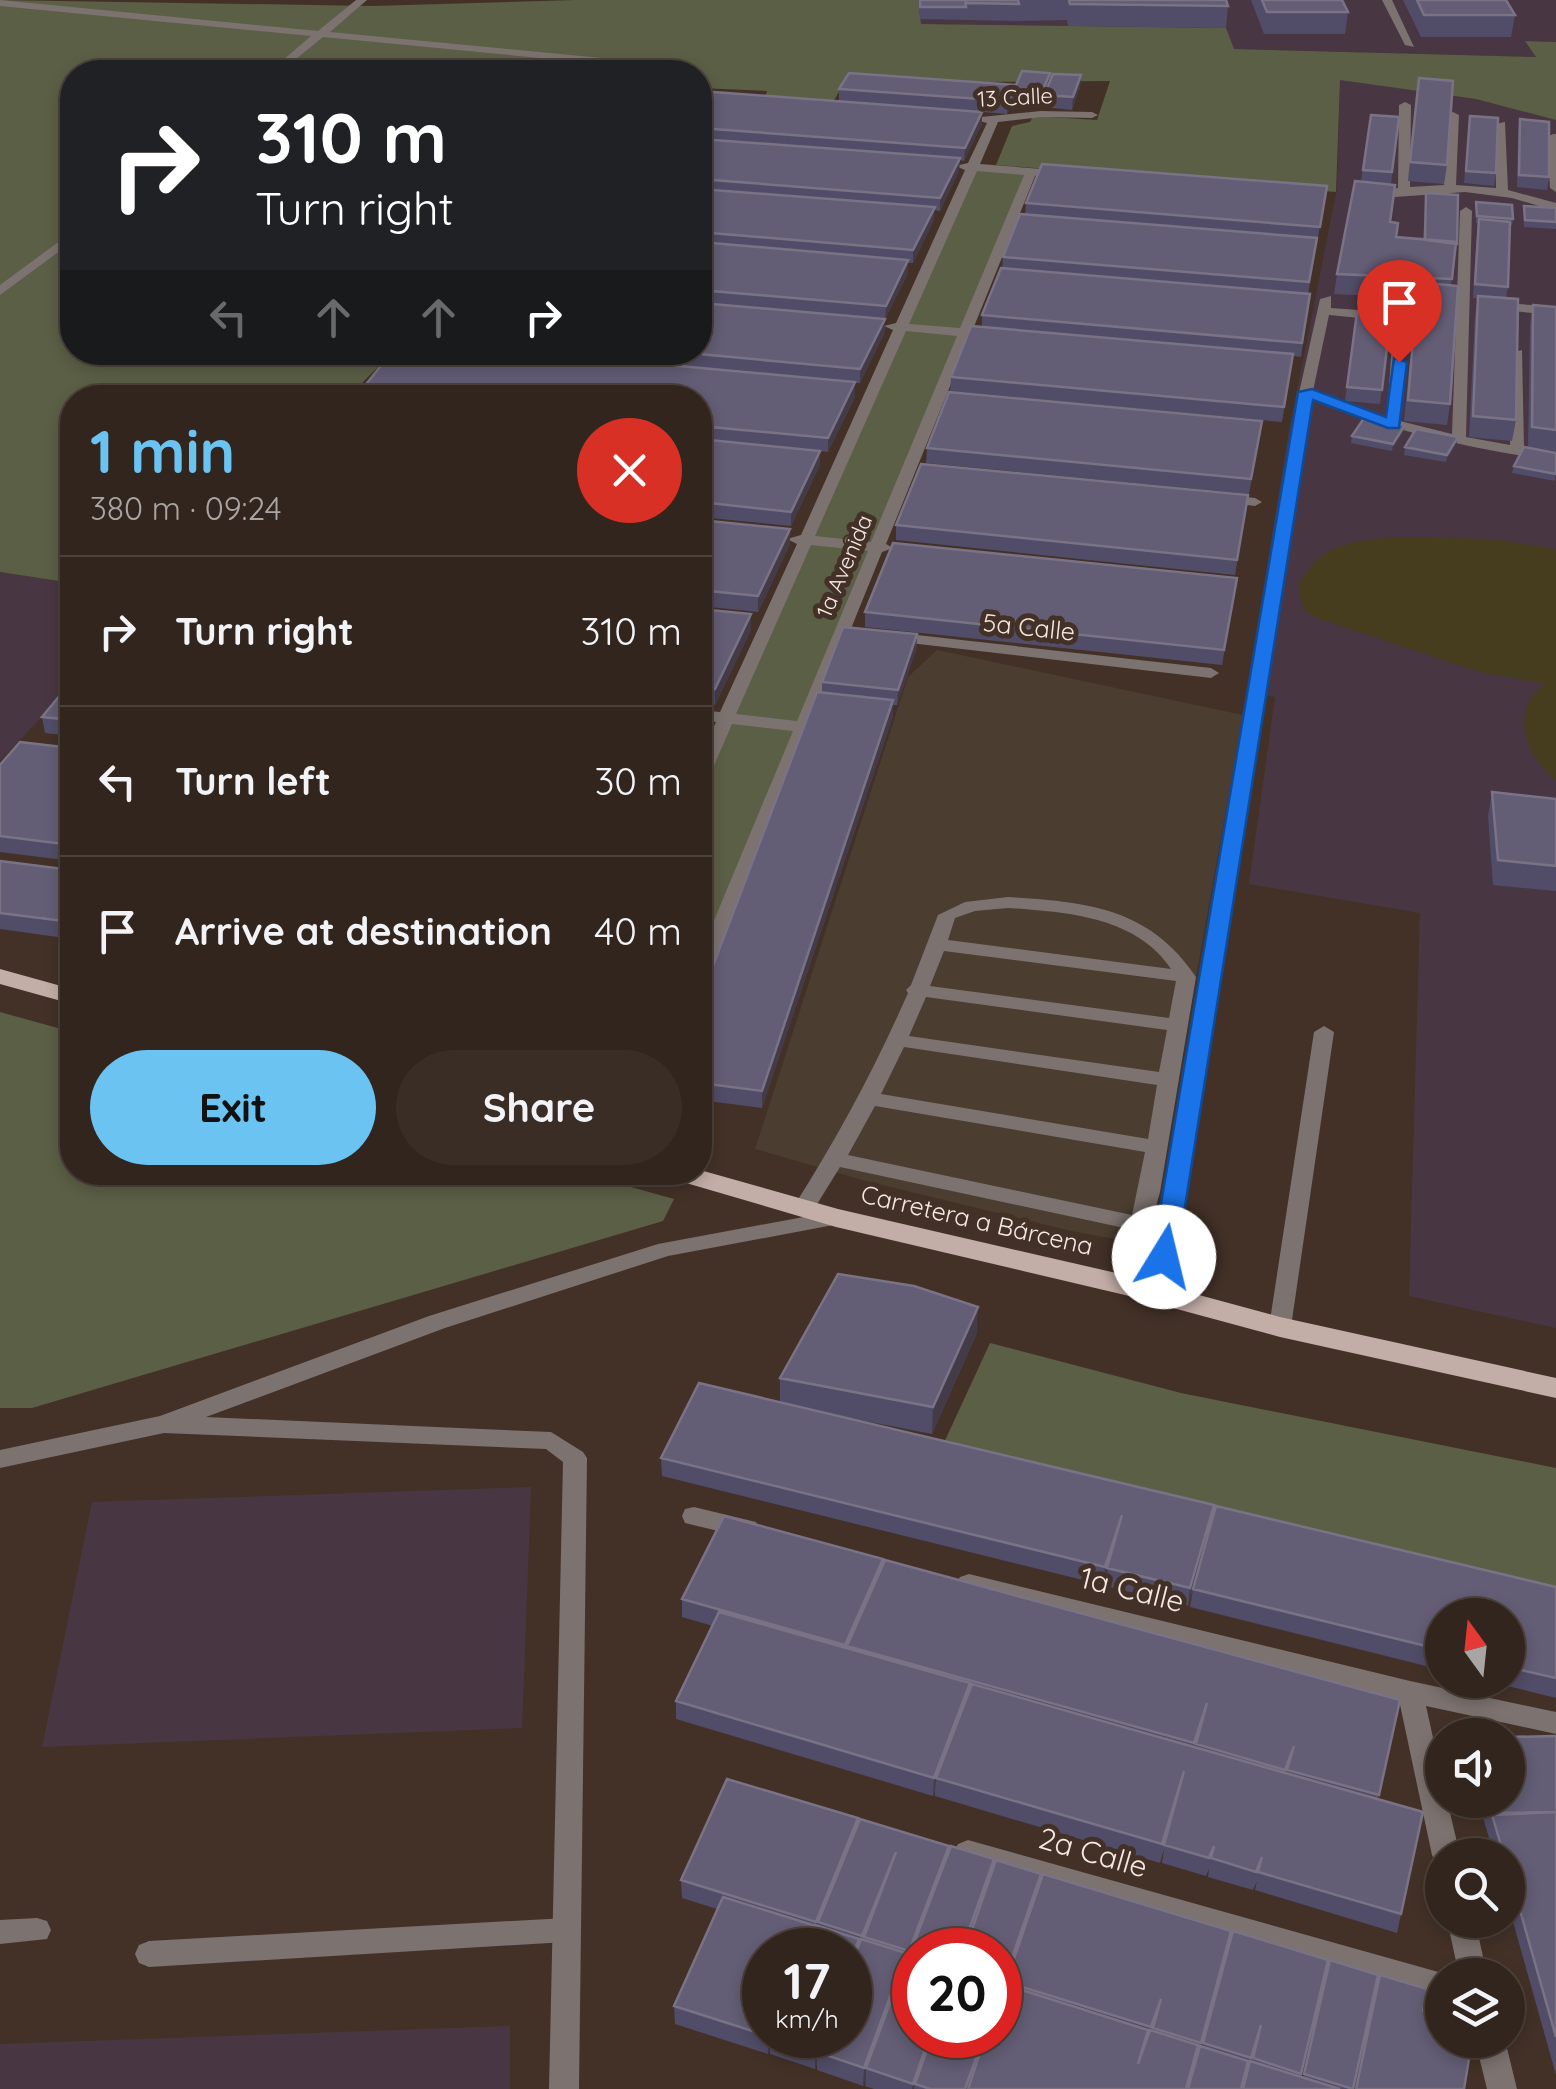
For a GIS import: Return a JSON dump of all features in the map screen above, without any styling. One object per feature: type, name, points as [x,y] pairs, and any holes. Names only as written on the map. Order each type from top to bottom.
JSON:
[{"type":"main road","points":[[0,976],[60,994]]},
{"type":"main road","name":"Carretera a Bárcena","points":[[712,1182],[836,1218],[1125,1285],[1280,1327],[1556,1388]]},
{"type":"street","points":[[289,60],[362,0]]},
{"type":"street","points":[[1387,0],[1410,45]]},
{"type":"street","points":[[0,3],[592,60]]},
{"type":"street","points":[[1404,190],[1405,106]]},
{"type":"street","name":"13 Calle","points":[[973,120],[1041,114],[1092,115]]},
{"type":"street","points":[[1450,190],[1452,115]]},
{"type":"street","name":"1a Avenida","points":[[712,751],[759,622],[806,540],[993,121]]},
{"type":"street","points":[[1501,124],[1502,194]]},
{"type":"street","points":[[1553,137],[1556,188]]},
{"type":"street","points":[[952,166],[1049,174]]},
{"type":"street","name":"1a Avenida","points":[[712,947],[1031,172]]},
{"type":"street","points":[[1370,197],[1404,190],[1450,190],[1530,197],[1556,207]]},
{"type":"street","points":[[1459,441],[1466,211]]},
{"type":"street","points":[[931,214],[950,215]]},
{"type":"street","points":[[1010,220],[1030,222]]},
{"type":"street","points":[[0,291],[60,245]]},
{"type":"street","points":[[908,267],[927,269]]},
{"type":"street","points":[[988,276],[1008,278]]},
{"type":"street","points":[[1463,304],[1556,311]]},
{"type":"street","points":[[1158,1296],[1306,392],[1326,305],[1400,325],[1393,425]]},
{"type":"street","points":[[1516,308],[1517,326]]},
{"type":"street","points":[[882,325],[982,334]]},
{"type":"street","points":[[1517,344],[1518,452]]},
{"type":"street","points":[[853,389],[872,391]]},
{"type":"street","points":[[1306,392],[1393,425],[1556,457]]},
{"type":"street","points":[[935,398],[955,399]]},
{"type":"street","points":[[823,458],[840,459]]},
{"type":"street","points":[[910,469],[929,470]]},
{"type":"street","points":[[1198,496],[1255,502]]},
{"type":"street","points":[[771,536],[896,549]]},
{"type":"street","points":[[841,631],[860,633]]},
{"type":"street","name":"5a Calle","points":[[880,636],[1211,673]]},
{"type":"street","points":[[712,717],[800,727]]},
{"type":"street","points":[[803,1209],[836,1160],[897,1040],[947,915],[966,905],[996,900],[1101,912],[1141,929],[1175,956],[1186,976],[1157,1147],[1125,1285]]},
{"type":"street","points":[[937,944],[1186,976]]},
{"type":"street","points":[[916,990],[1178,1025]]},
{"type":"street","points":[[1280,1327],[1324,1032]]},
{"type":"street","points":[[897,1040],[1169,1080]]},
{"type":"street","points":[[866,1098],[1157,1147]]},
{"type":"street","points":[[836,1160],[1141,1224]]},
{"type":"street","points":[[0,1459],[164,1424],[437,1322],[666,1249],[836,1218]]},
{"type":"street","points":[[164,1424],[551,1440],[575,1458],[564,2089]]},
{"type":"street","points":[[694,1516],[772,1535]]},
{"type":"street","name":"1a Calle","points":[[946,1578],[1410,1692],[1556,1723]]},
{"type":"street","points":[[1410,1692],[1442,1838]]},
{"type":"street","name":"2a Calle","points":[[933,1842],[1425,1981]]},
{"type":"street","points":[[0,1932],[37,1930]]},
{"type":"street","points":[[149,1954],[566,1930]]},
{"type":"street","points":[[1494,2058],[1502,2089]]},
{"type":"shaded area","points":[[918,0],[1556,0],[1556,42],[1526,41],[1537,57],[1233,49],[1225,28],[921,24]]},
{"type":"shaded area","points":[[1340,79],[1476,99],[1556,120],[1556,1328],[1409,1296],[1420,913],[1249,884],[1275,697],[1247,691],[1288,436],[1337,189]]},
{"type":"shaded area","points":[[0,572],[60,581],[60,698],[0,761]]},
{"type":"shaded area","points":[[937,650],[1243,715],[1148,1245],[1071,1231],[866,1181],[755,1149],[908,677]]},
{"type":"shaded area","points":[[531,1487],[522,1728],[42,1747],[92,1502]]},
{"type":"shaded area","points":[[510,2026],[510,2089],[0,2089],[0,2044]]},
{"type":"green space","points":[[0,0],[372,6],[575,0],[918,0],[921,24],[1226,28],[1234,49],[1536,57],[1525,41],[1556,42],[1556,120],[1476,99],[1340,80],[1336,192],[996,165],[1012,126],[1030,122],[1033,116],[1097,120],[1110,81],[844,83],[833,102],[765,98],[767,91],[712,89],[712,60],[60,60],[60,365],[380,365],[360,385],[60,385],[60,581],[0,572]]},
{"type":"green space","points":[[972,167],[1031,172],[712,948],[712,750]]},
{"type":"green space","points":[[0,1012],[60,1029],[60,1185],[624,1185],[674,1199],[663,1221],[32,1408],[0,1408]]},
{"type":"green space","points":[[990,1343],[1181,1393],[1556,1468],[1556,1594],[942,1447]]},
{"type":"sand","points":[[1392,537],[1494,539],[1556,549],[1556,780],[1536,758],[1525,732],[1527,705],[1546,684],[1476,671],[1317,618],[1304,610],[1298,586],[1316,561],[1349,544]]},
{"type":"building","points":[[920,0],[965,0],[966,7],[920,7]]},
{"type":"building","points":[[1018,0],[1019,4],[966,3]]},
{"type":"building","points":[[1069,0],[1226,0],[1228,6],[1070,4]]},
{"type":"building","points":[[1262,0],[1342,0],[1348,12],[1267,12]]},
{"type":"building","points":[[1417,0],[1506,0],[1515,15],[1424,15]]},
{"type":"building","points":[[1022,71],[1050,73],[1041,95],[1012,93],[1008,101],[839,89],[849,73],[1016,85]]},
{"type":"building","points":[[1053,74],[1081,75],[1073,97],[1044,95]]},
{"type":"building","points":[[1419,78],[1453,81],[1447,165],[1410,162]]},
{"type":"building","points":[[712,92],[982,112],[965,148],[712,129]]},
{"type":"building","points":[[1371,115],[1399,117],[1392,172],[1363,170]]},
{"type":"building","points":[[1470,116],[1498,118],[1496,173],[1466,171]]},
{"type":"building","points":[[1520,119],[1549,122],[1549,177],[1519,175]]},
{"type":"building","points":[[712,140],[960,158],[940,198],[712,180]]},
{"type":"building","points":[[1042,164],[1327,186],[1320,227],[1026,203]]},
{"type":"building","points":[[1355,181],[1395,185],[1390,222],[1398,223],[1396,237],[1456,242],[1452,279],[1337,274]]},
{"type":"building","points":[[712,190],[935,207],[913,250],[712,233]]},
{"type":"building","points":[[1426,193],[1458,195],[1457,244],[1425,240]]},
{"type":"building","points":[[1476,202],[1512,205],[1513,219],[1477,216]]},
{"type":"building","points":[[1524,206],[1556,208],[1556,222],[1525,220]]},
{"type":"building","points":[[1020,214],[1317,238],[1309,282],[1003,257]]},
{"type":"building","points":[[1479,219],[1510,222],[1508,287],[1475,284]]},
{"type":"building","points":[[712,243],[908,260],[886,306],[712,291]]},
{"type":"building","points":[[1001,268],[1310,294],[1302,343],[982,315]]},
{"type":"building","points":[[1418,282],[1458,286],[1450,404],[1408,400]]},
{"type":"building","points":[[1478,296],[1518,299],[1516,420],[1473,416]]},
{"type":"building","points":[[712,304],[885,319],[860,369],[712,355]]},
{"type":"building","points":[[1533,305],[1556,307],[1556,430],[1532,427]]},
{"type":"building","points":[[1357,312],[1391,314],[1382,390],[1347,387]]},
{"type":"building","points":[[971,326],[1293,354],[1284,407],[951,377]]},
{"type":"building","points":[[382,365],[669,365],[855,382],[828,438],[712,427],[712,385],[365,385]]},
{"type":"building","points":[[949,392],[1262,421],[1251,479],[927,448]]},
{"type":"building","points":[[1364,418],[1405,425],[1393,444],[1352,436]]},
{"type":"building","points":[[1416,429],[1458,437],[1447,455],[1405,447]]},
{"type":"building","points":[[712,440],[820,451],[791,512],[712,503]]},
{"type":"building","points":[[1524,447],[1556,453],[1556,474],[1514,466]]},
{"type":"building","points":[[921,464],[1248,495],[1237,560],[896,525]]},
{"type":"building","points":[[712,521],[790,529],[758,596],[712,591]]},
{"type":"building","points":[[893,543],[1237,578],[1224,650],[865,612]]},
{"type":"building","points":[[712,610],[751,614],[715,689]]},
{"type":"building","points":[[843,627],[917,634],[898,690],[822,682]]},
{"type":"building","points":[[817,692],[893,700],[762,1091],[712,1085],[712,968]]},
{"type":"building","points":[[60,695],[60,719],[42,717]]},
{"type":"building","points":[[20,742],[60,747],[60,844],[0,836],[0,765]]},
{"type":"building","points":[[1492,792],[1556,799],[1556,866],[1498,860]]},
{"type":"building","points":[[0,861],[60,868],[60,920],[0,913]]},
{"type":"building","points":[[838,1274],[914,1286],[978,1307],[933,1407],[780,1378]]},
{"type":"building","points":[[699,1383],[1214,1505],[1190,1588],[1107,1568],[1122,1515],[1105,1567],[661,1458]]},
{"type":"building","points":[[1216,1506],[1556,1587],[1556,1678],[1525,1671],[1525,1598],[1425,1598],[1425,1646],[1193,1589]]},
{"type":"building","points":[[724,1516],[883,1559],[845,1645],[682,1599]]},
{"type":"building","points":[[885,1560],[1400,1700],[1379,1795],[1287,1770],[1294,1746],[1285,1770],[1196,1744],[1207,1703],[1194,1743],[847,1646]]},
{"type":"building","points":[[719,1612],[970,1683],[934,1778],[676,1701]]},
{"type":"building","points":[[972,1684],[1423,1812],[1401,1914],[1258,1872],[1262,1857],[1256,1872],[1211,1858],[1214,1846],[1209,1858],[1164,1845],[1184,1771],[1162,1844],[936,1778]]},
{"type":"building","points":[[1556,1736],[1556,1812],[1525,1812],[1525,1737]]},
{"type":"building","points":[[727,1779],[858,1818],[816,1922],[681,1880]]},
{"type":"building","points":[[1556,1812],[1556,2037],[1525,1928],[1525,1838],[1499,1838],[1493,1818],[1525,1818],[1525,1813]]},
{"type":"building","points":[[860,1819],[949,1846],[918,1928],[892,1928],[892,1946],[872,1939],[872,1928],[867,1928],[896,1852],[865,1928],[837,1928],[818,1922]]},
{"type":"building","points":[[951,1846],[994,1859],[970,1928],[920,1928]]},
{"type":"building","points":[[996,1860],[1041,1874],[1022,1929],[973,1928]]},
{"type":"building","points":[[1043,1874],[1231,1931],[1201,2043],[1153,2028],[1161,1999],[1151,2027],[1022,1987],[1022,1935]]},
{"type":"building","points":[[723,1897],[813,1925],[742,1928],[742,2028],[674,2006]]},
{"type":"building","points":[[1233,1931],[1328,1960],[1301,2074],[1253,2058],[1261,2025],[1251,2058],[1203,2043]]},
{"type":"building","points":[[872,1942],[892,1949],[892,1991],[872,2046]]},
{"type":"building","points":[[1330,1960],[1378,1975],[1353,2089],[1304,2074]]},
{"type":"building","points":[[1380,1975],[1425,1988],[1425,2058],[1469,2058],[1464,2089],[1356,2089]]},
{"type":"building","points":[[1022,1990],[1148,2030],[1138,2064],[1150,2030],[1198,2045],[1186,2089],[968,2089],[978,2058],[1022,2058]]},
{"type":"building","points":[[892,1997],[892,2058],[922,2058],[913,2084],[866,2068]]},
{"type":"building","points":[[1200,2046],[1248,2061],[1241,2089],[1188,2089]]},
{"type":"building","points":[[835,2058],[868,2058],[864,2068]]},
{"type":"building","points":[[924,2058],[976,2058],[965,2089],[930,2089],[915,2084]]},
{"type":"building","points":[[1250,2061],[1340,2089],[1243,2089]]},
{"type":"route","points":[[1164,1257],[1306,392],[1393,425],[1399,362]]}]
